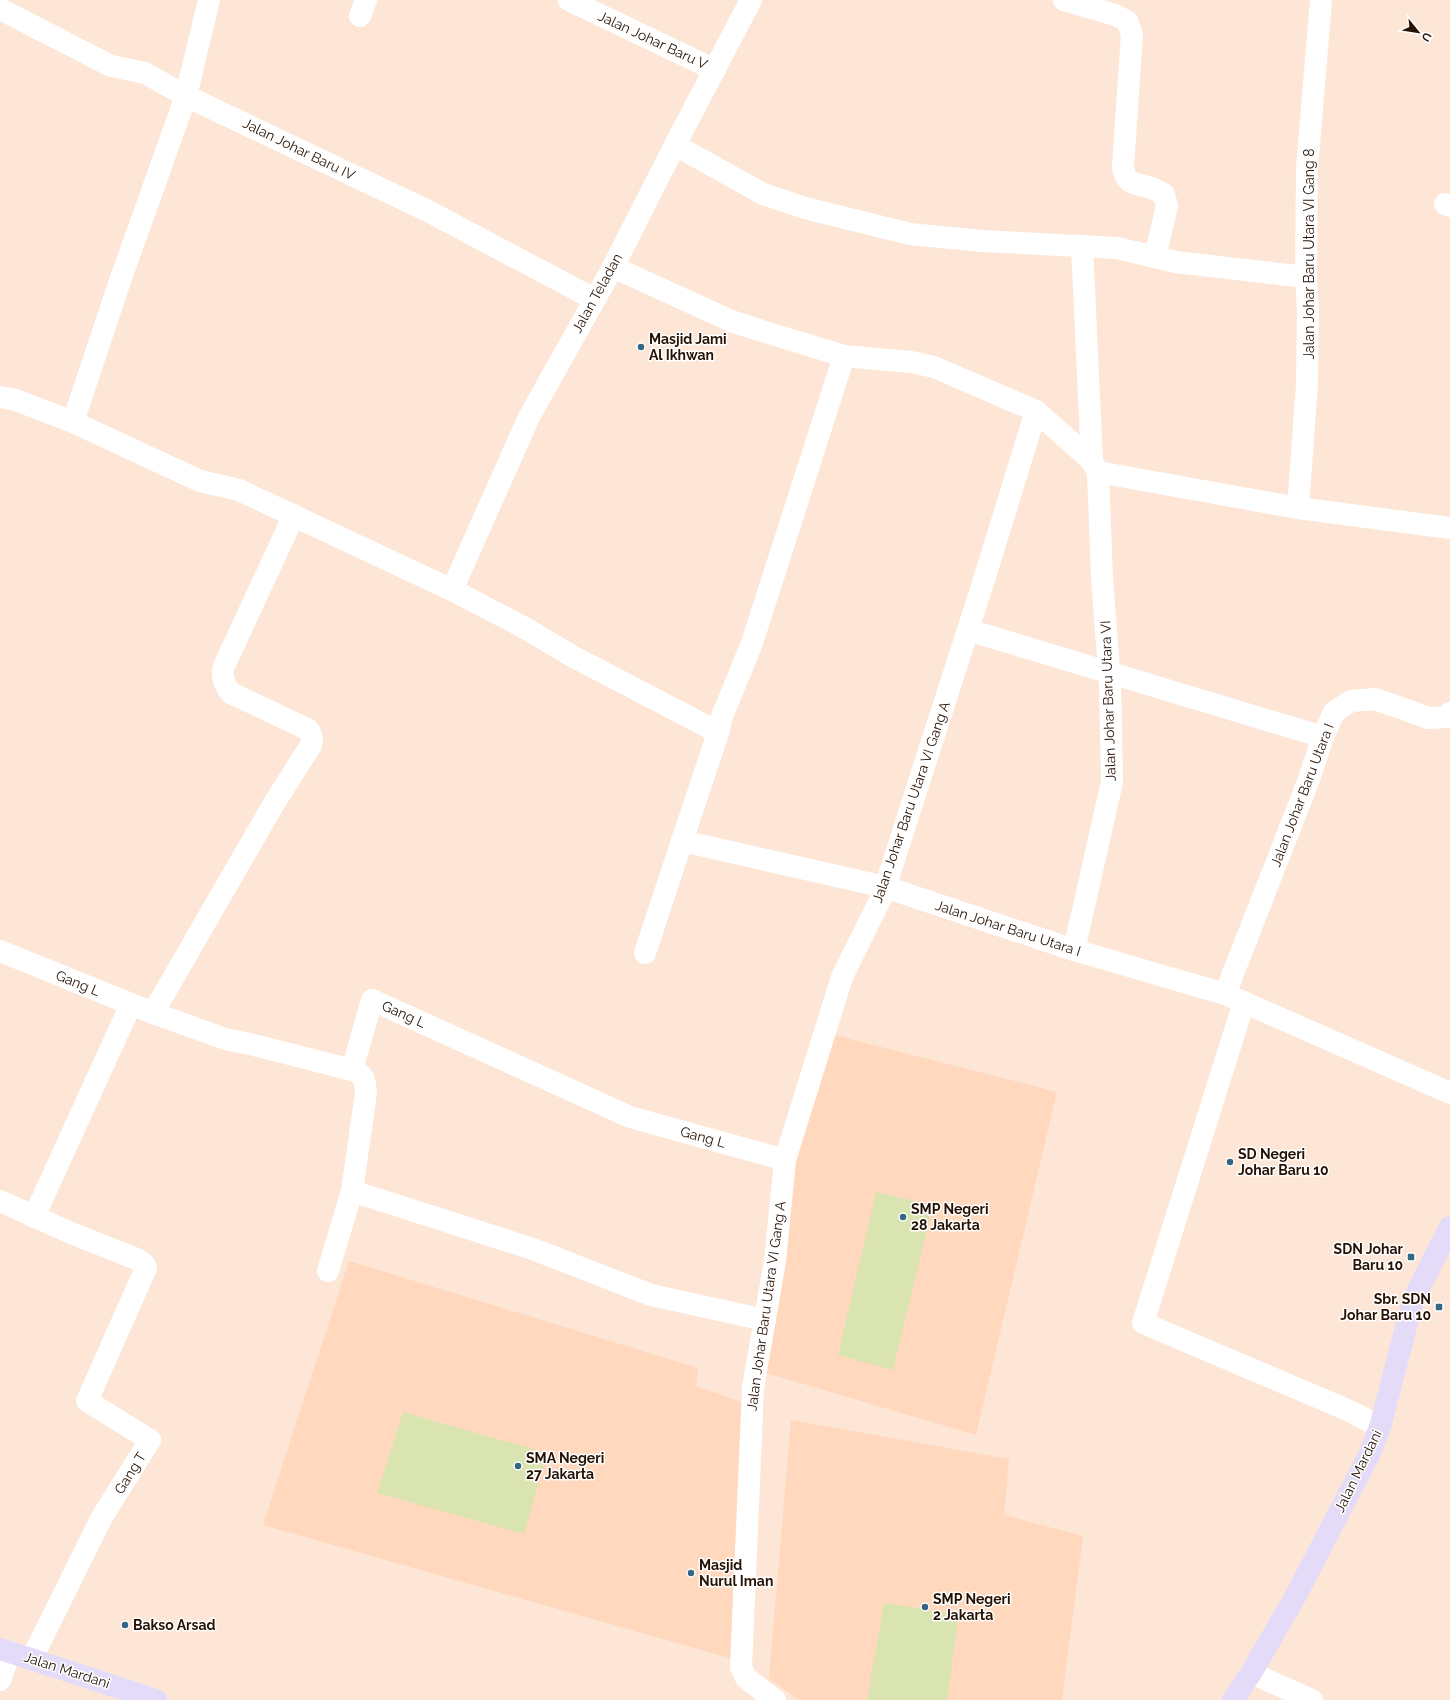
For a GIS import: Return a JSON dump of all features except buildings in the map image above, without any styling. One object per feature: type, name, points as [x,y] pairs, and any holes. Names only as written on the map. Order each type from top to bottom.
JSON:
[{"type":"street","points":[[73,422],[120,281],[186,96],[209,0]]},
{"type":"street","name":"Jalan Johar Baru V","points":[[569,0],[715,70]]},
{"type":"street","name":"Jalan Teladan","points":[[452,590],[529,417],[613,267],[751,0]]},
{"type":"street","points":[[1064,0],[1115,15],[1127,21],[1132,34],[1123,167],[1124,176],[1132,184],[1152,188],[1164,194],[1167,206],[1155,257]]},
{"type":"street","name":"Jalan Johar Baru Utara VI Gang 8","points":[[1298,508],[1307,384],[1307,168],[1321,0]]},
{"type":"street","name":"Jalan Johar Baru IV","points":[[0,8],[111,66],[145,73],[186,96],[428,211],[594,299]]},
{"type":"street","points":[[675,146],[763,194],[805,208],[910,234],[983,241],[1117,248],[1176,262],[1306,277]]},
{"type":"street","points":[[1082,246],[1095,467]]},
{"type":"street","points":[[613,267],[731,320],[844,356],[911,362],[934,367],[1036,411],[1095,467],[1298,508],[1450,528]]},
{"type":"street","points":[[645,953],[719,730],[721,719],[752,643],[844,356]]},
{"type":"street","points":[[0,397],[13,399],[73,422],[200,482],[239,490],[294,515],[452,590],[525,628],[572,656],[710,728],[719,730]]},
{"type":"street","name":"Jalan Johar Baru Utara VI Gang A","points":[[775,1700],[746,1678],[741,1668],[753,1388],[775,1262],[785,1160],[842,977],[883,894],[968,630],[1036,411]]},
{"type":"street","name":"Jalan Johar Baru Utara VI","points":[[1074,950],[1112,782],[1109,672],[1095,467]]},
{"type":"street","points":[[153,1013],[273,805],[311,745],[312,738],[309,730],[231,693],[226,687],[222,674],[224,666],[294,515]]},
{"type":"street","points":[[968,630],[1323,737]]},
{"type":"street","name":"Jalan Johar Baru Utara I","points":[[1235,998],[1323,737],[1334,712],[1351,701],[1375,700],[1429,718],[1447,717],[1450,713]]},
{"type":"street","name":"Jalan Johar Baru Utara I","points":[[682,840],[885,887],[1074,950],[1235,998],[1450,1093]]},
{"type":"street","name":"Gang L","points":[[0,951],[153,1013],[225,1039],[352,1070],[372,1000],[630,1117],[785,1160]]},
{"type":"street","points":[[1235,998],[1143,1323],[1350,1411],[1380,1427]]},
{"type":"street","points":[[0,1201],[34,1218],[131,1004]]},
{"type":"street","points":[[328,1271],[352,1191],[366,1093],[365,1082],[361,1074],[352,1070]]},
{"type":"street","points":[[352,1191],[533,1249],[651,1295],[765,1320]]},
{"type":"street","name":"Gang T","points":[[13,1653],[36,1650],[102,1517],[150,1440],[87,1401],[146,1268],[144,1264],[139,1260],[34,1218]]},
{"type":"street","name":"Jalan Mardani","points":[[1233,1700],[1251,1673],[1294,1599],[1369,1455],[1380,1427],[1412,1300],[1450,1227]]},
{"type":"street","points":[[0,1680],[13,1653]]},
{"type":"street","name":"Jalan Mardani","points":[[13,1653],[156,1700]]},
{"type":"street","points":[[1251,1673],[1312,1700]]},
{"type":"shaded area","name":"SMP Negeri 28 Jakarta","points":[[827,1033],[1057,1092],[976,1435],[756,1370],[785,1160]]},
{"type":"shaded area","name":"SMA Negeri 27 Jakarta","points":[[349,1261],[698,1368],[696,1386],[755,1407],[733,1659],[263,1525]]},
{"type":"shaded area","name":"SMP Negeri 2 Jakarta","points":[[791,1420],[1009,1459],[1004,1515],[1083,1536],[1062,1700],[799,1700],[769,1678]]},
{"type":"green space","points":[[876,1192],[933,1205],[893,1370],[838,1355]]},
{"type":"green space","points":[[403,1412],[547,1453],[524,1534],[377,1493]]},
{"type":"green space","points":[[884,1603],[959,1614],[947,1700],[867,1700]]},
{"type":"place","name":"Masjid Jami Al Ikhwan","points":[[641,347]]},
{"type":"place","name":"SD Negeri Johar Baru 10","points":[[1230,1162]]},
{"type":"place","name":"SMP Negeri 28 Jakarta","points":[[903,1217]]},
{"type":"place","name":"SDN Johar Baru 10","points":[[1411,1257]]},
{"type":"place","name":"Sbr. SDN Johar Baru 10","points":[[1439,1307]]},
{"type":"place","name":"SMA Negeri 27 Jakarta","points":[[518,1466]]},
{"type":"place","name":"Masjid Nurul Iman","points":[[691,1573]]},
{"type":"place","name":"SMP Negeri 2 Jakarta","points":[[925,1607]]},
{"type":"place","name":"Bakso Arsad","points":[[125,1625]]}]
